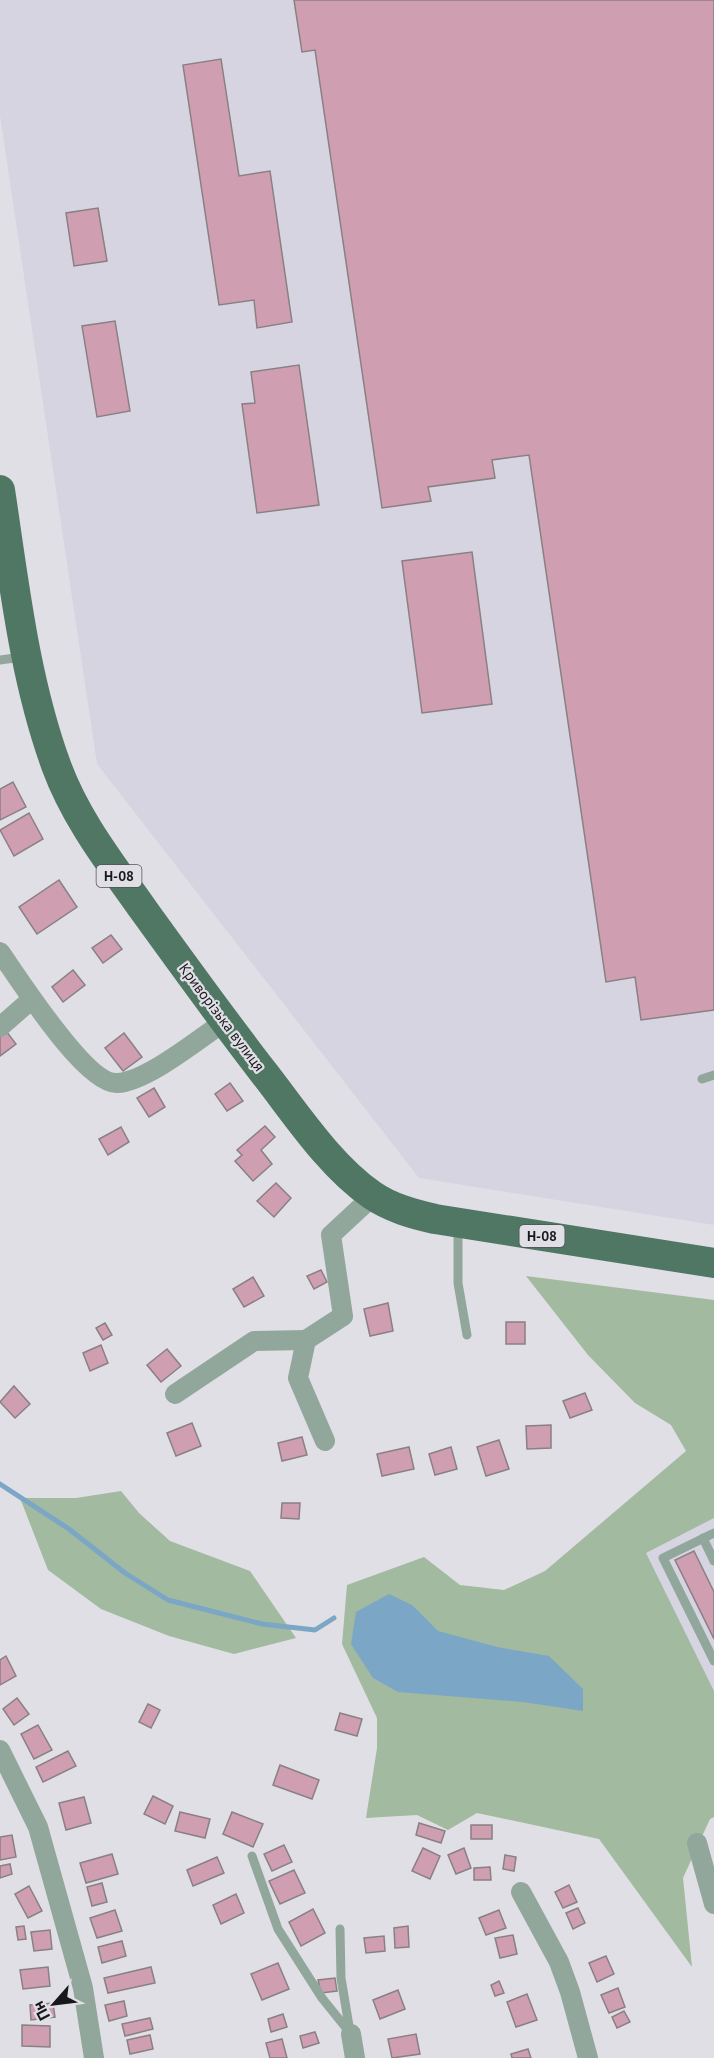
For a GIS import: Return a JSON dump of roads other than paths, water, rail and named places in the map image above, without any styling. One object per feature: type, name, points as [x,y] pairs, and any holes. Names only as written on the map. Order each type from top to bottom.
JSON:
[{"type":"main road","name":"Криворізька вулиця","points":[[0,490],[13,658],[38,703],[56,764],[77,812],[105,856],[224,1022],[333,1160],[373,1196],[404,1211],[458,1223],[714,1263]]},
{"type":"street","points":[[0,952],[32,999],[78,1058],[105,1081],[116,1084],[134,1080],[150,1072],[224,1022]]},
{"type":"street","points":[[0,1027],[32,999]]},
{"type":"street","points":[[176,1394],[254,1341],[306,1340],[343,1316],[331,1235],[373,1196]]},
{"type":"street","points":[[306,1340],[298,1378],[325,1441]]},
{"type":"street","points":[[0,1750],[38,1827],[83,1988],[94,2058]]},
{"type":"street","points":[[697,1843],[714,1904]]},
{"type":"street","points":[[522,1892],[559,1962],[570,1992],[588,2058]]},
{"type":"street","points":[[351,2034],[355,2058]]},
{"type":"lane","points":[[702,1079],[714,1075]]},
{"type":"lane","points":[[458,1223],[458,1283],[467,1335]]},
{"type":"lane","points":[[714,1533],[663,1558],[714,1661]]},
{"type":"lane","points":[[703,1538],[714,1561]]},
{"type":"lane","points":[[252,1856],[278,1929],[322,1998],[351,2034]]},
{"type":"lane","points":[[340,1929],[341,1978],[351,2034]]},
{"type":"water","points":[[389,1594],[412,1605],[438,1631],[497,1647],[549,1656],[583,1689],[583,1711],[523,1702],[398,1692],[373,1678],[351,1644],[356,1612]]},
{"type":"waterway","points":[[0,1484],[69,1529],[125,1573],[168,1600],[262,1624],[315,1630],[334,1618]]}]
